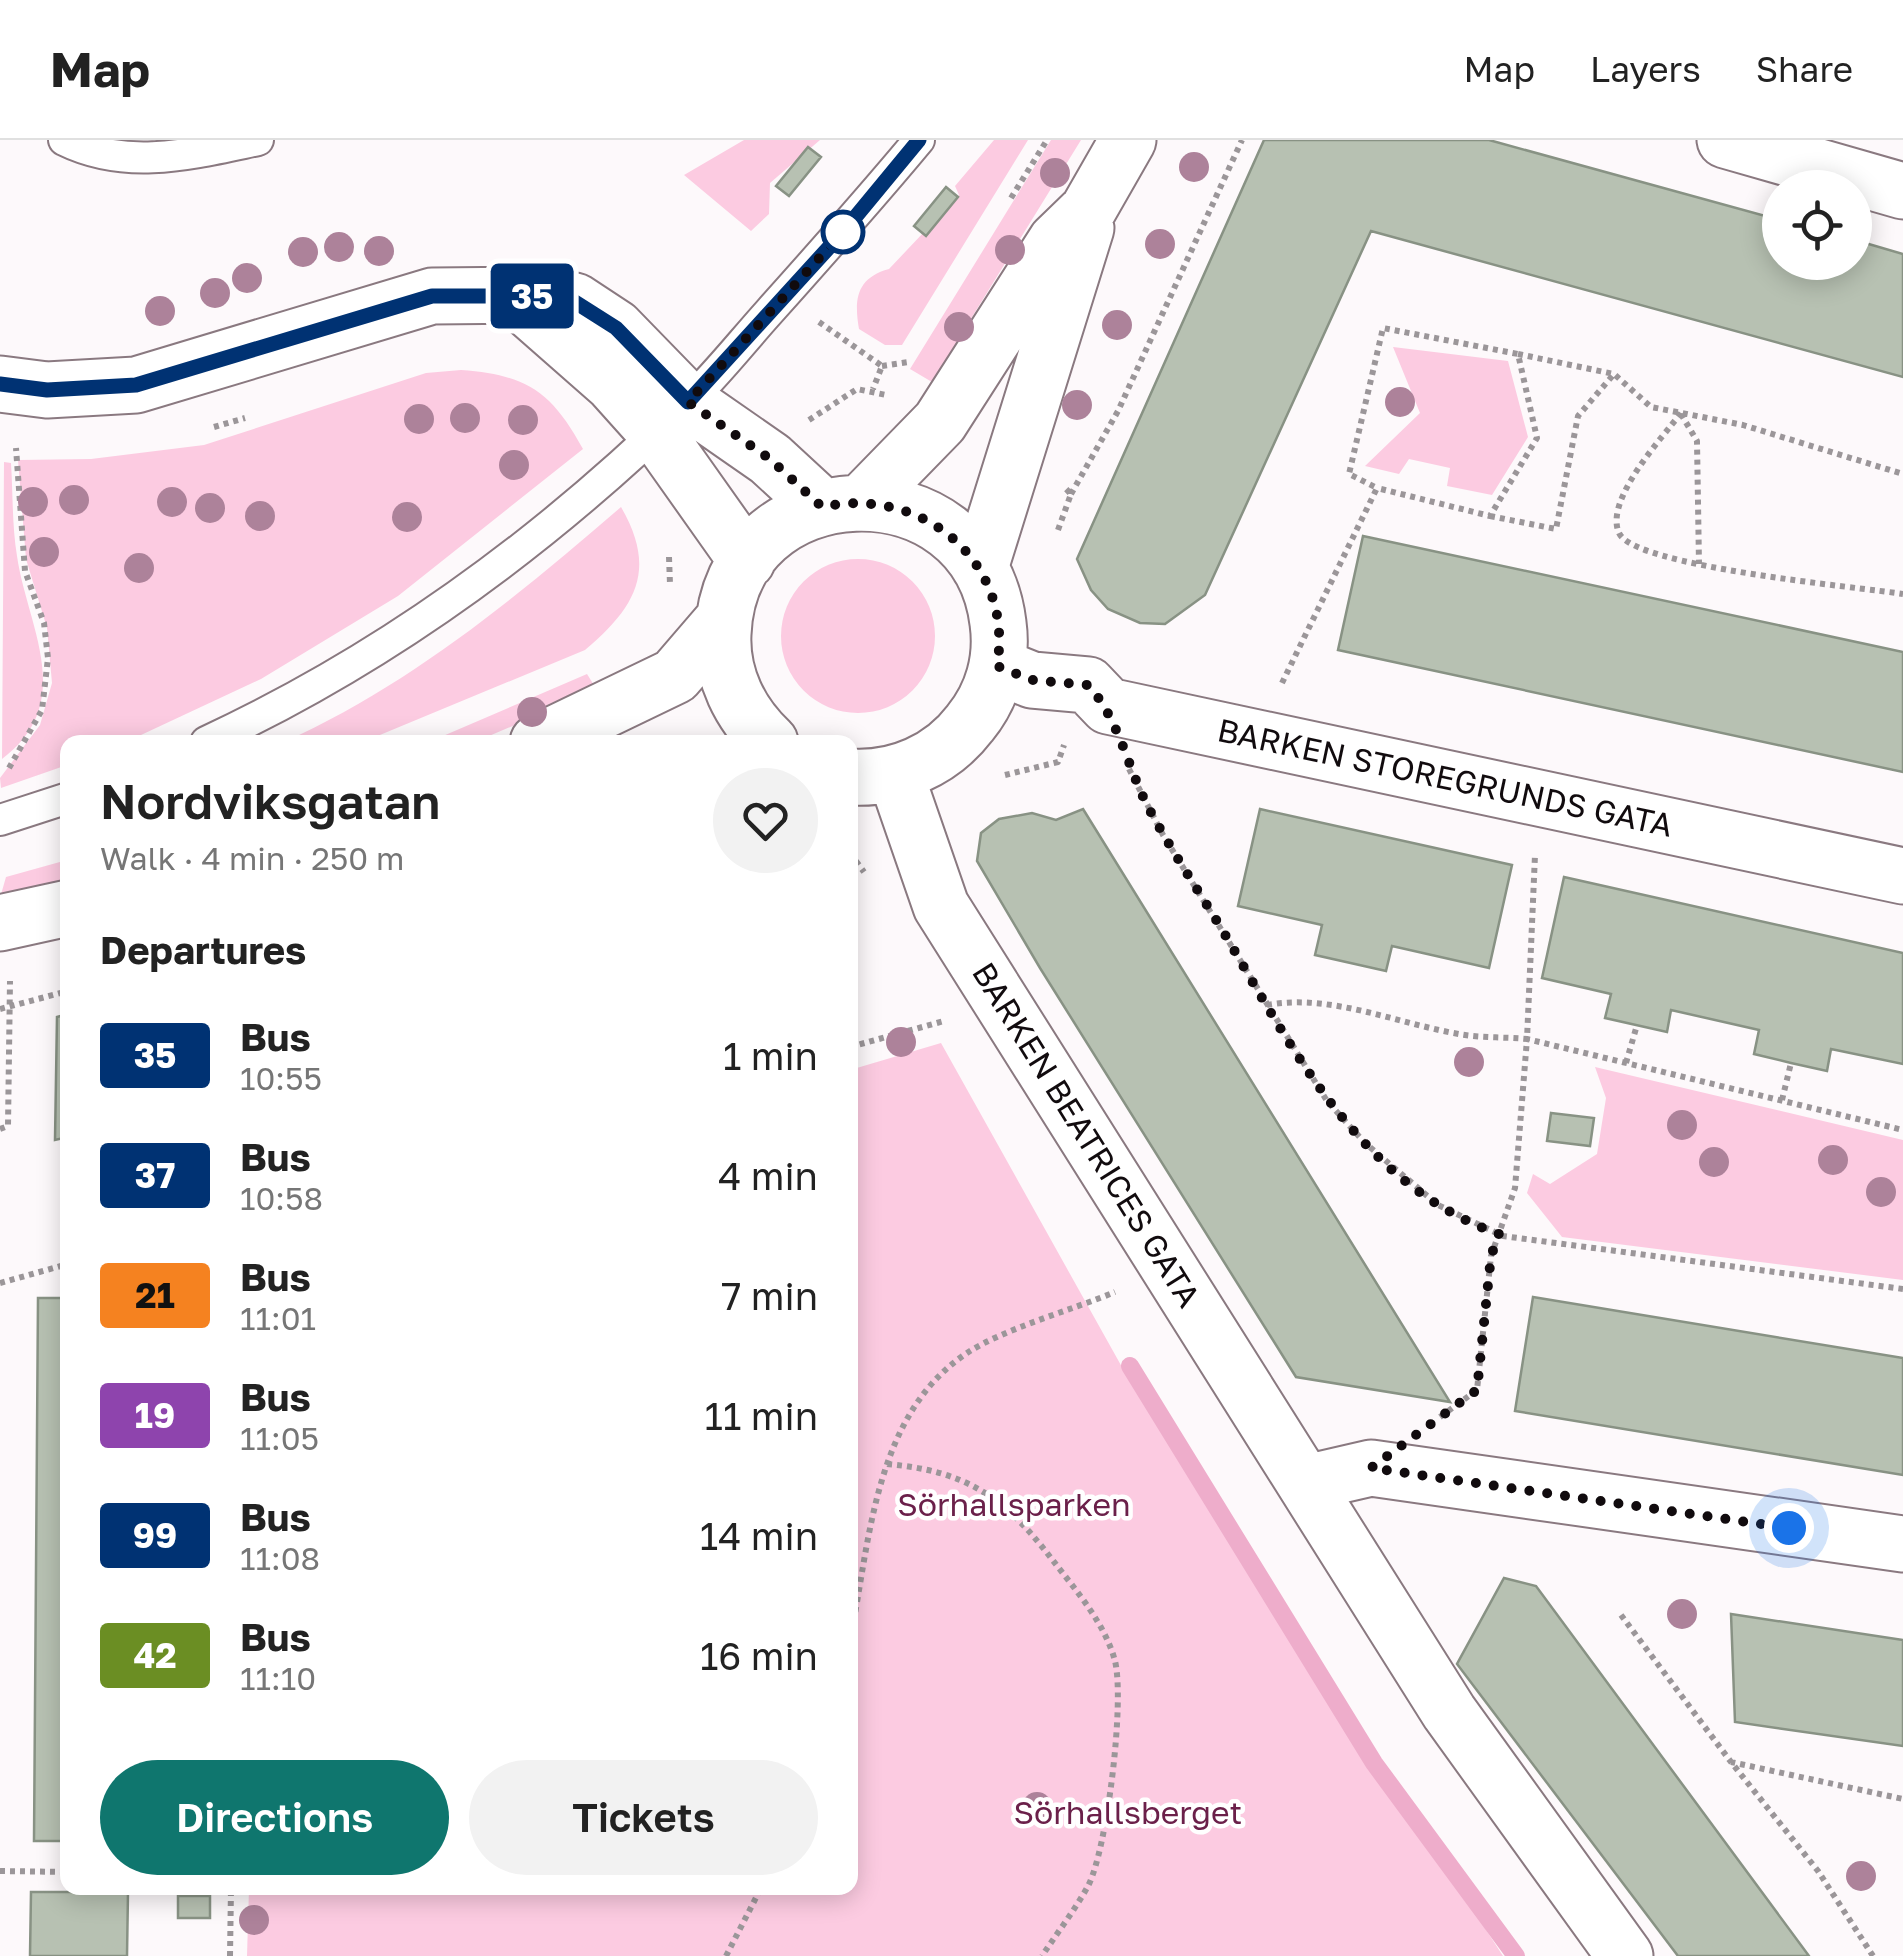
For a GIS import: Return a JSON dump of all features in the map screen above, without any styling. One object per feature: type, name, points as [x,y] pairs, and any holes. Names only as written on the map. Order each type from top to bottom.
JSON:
[{"type":"street","points":[[763,735],[747,718],[732,687],[724,653],[724,619],[732,588],[747,560],[772,532],[842,504],[940,422],[1056,241],[1088,210],[1128,140]]},
{"type":"street","points":[[1725,140],[1903,191]]},
{"type":"street","points":[[980,568],[1085,233],[1088,210]]},
{"type":"street","points":[[0,384],[47,390],[136,385],[432,296],[514,298],[612,383],[672,416],[770,459],[842,504],[899,507],[933,521],[961,544],[980,568],[998,618],[997,666],[984,703],[962,734],[931,758],[873,775]]},
{"type":"street","points":[[672,416],[698,498],[747,560]]},
{"type":"street","points":[[553,735],[675,676],[724,619]]},
{"type":"street","name":"BARKEN STOREGRUNDS GATA","points":[[997,666],[1032,680],[1256,738],[1903,876]]},
{"type":"street","name":"BARKEN BEATRICES GATA","points":[[873,775],[941,906],[1449,1712],[1625,1956]]},
{"type":"street","points":[[0,923],[60,910]]},
{"type":"street","points":[[1306,1483],[1371,1468],[1903,1544]]},
{"type":"lane","points":[[64,140],[96,156],[167,159],[258,140]]},
{"type":"lane","points":[[221,735],[297,699],[433,613],[580,499],[672,416],[843,232],[919,140]]},
{"type":"lane","points":[[0,820],[60,801]]},
{"type":"path","points":[[1054,539],[1071,494],[1118,411],[1242,140]]},
{"type":"path","points":[[829,308],[818,323],[882,366],[872,389]]},
{"type":"path","points":[[1614,374],[1578,416],[1556,528],[1377,488],[1349,474],[1384,328],[1614,374],[1651,407],[1743,425],[1903,474]]},
{"type":"path","points":[[1490,516],[1537,438],[1518,354]]},
{"type":"path","points":[[770,459],[838,397],[857,389],[872,389],[940,422]]},
{"type":"path","points":[[1680,413],[1698,452],[1699,564]]},
{"type":"path","points":[[1680,413],[1627,484],[1617,517],[1618,532],[1629,546],[1699,564],[1903,594]]},
{"type":"path","points":[[199,431],[248,417]]},
{"type":"path","points":[[1018,441],[1071,494]]},
{"type":"path","points":[[0,446],[30,448]]},
{"type":"path","points":[[0,774],[7,772],[42,710],[48,658],[44,623],[26,572],[16,448]]},
{"type":"path","points":[[1256,738],[1377,488]]},
{"type":"path","points":[[668,592],[668,546],[660,528],[698,498]]},
{"type":"path","points":[[997,780],[1008,773],[1058,762],[1098,696]]},
{"type":"path","points":[[1098,696],[1147,804],[1327,1100],[1365,1144],[1438,1205],[1499,1234],[1592,1251],[1903,1290]]},
{"type":"path","points":[[1371,1468],[1477,1390],[1491,1256],[1515,1188],[1534,954],[1536,798]]},
{"type":"path","points":[[0,1010],[60,993]]},
{"type":"path","points":[[1266,1005],[1288,1001],[1316,1004],[1465,1035],[1527,1039],[1903,1130]]},
{"type":"path","points":[[0,1129],[8,1126],[12,1006]]},
{"type":"path","points":[[858,1044],[950,1019]]},
{"type":"path","points":[[1626,1063],[1637,1025]]},
{"type":"path","points":[[1782,1100],[1792,1063]]},
{"type":"path","points":[[0,1284],[60,1266]]},
{"type":"path","points":[[858,1604],[892,1443],[923,1390],[968,1352],[1116,1292]]},
{"type":"path","points":[[887,1464],[923,1467],[976,1484],[1018,1514],[1086,1603],[1114,1658],[1120,1700],[1114,1764],[1090,1883],[1042,1956]]},
{"type":"path","points":[[1621,1615],[1818,1871],[1873,1956]]},
{"type":"path","points":[[1731,1762],[1903,1799]]},
{"type":"path","points":[[0,1870],[60,1872]]},
{"type":"path","points":[[230,1956],[231,1895]]},
{"type":"path","points":[[726,1956],[758,1895]]},
{"type":"green space","points":[[744,140],[820,140],[770,183],[769,214],[751,231],[684,175]]},
{"type":"green space","points":[[994,140],[1028,140],[902,345],[885,345],[859,329],[858,300],[864,284],[889,269],[959,195],[955,186]]},
{"type":"green space","points":[[1051,140],[1081,140],[932,382],[910,369]]},
{"type":"green space","points":[[1393,347],[1508,361],[1528,437],[1492,495],[1447,486],[1450,468],[1409,459],[1399,474],[1365,466],[1420,413]]},
{"type":"green space","points":[[484,372],[520,382],[548,400],[583,449],[398,596],[261,679],[141,735],[60,735],[60,767],[1,788],[0,778],[40,725],[52,683],[47,628],[26,559],[18,460],[91,459],[204,445],[426,373]]},
{"type":"green space","points":[[4,462],[11,463],[15,545],[37,636],[43,688],[38,713],[25,737],[2,759]]},
{"type":"green space","points":[[621,507],[638,549],[636,585],[618,618],[585,650],[380,735],[298,735],[418,667]]},
{"type":"green space","points":[[858,559],[887,565],[912,582],[929,607],[935,636],[929,665],[912,690],[887,707],[858,713],[829,707],[804,690],[787,665],[781,636],[787,607],[804,582],[829,565]]},
{"type":"green space","points":[[587,674],[597,690],[491,735],[445,735]]},
{"type":"green space","points":[[60,862],[60,885],[0,898],[6,877]]},
{"type":"green space","name":"Sörhallsparken","points":[[941,1043],[1132,1385],[1503,1956],[247,1956],[249,1895],[858,1895],[858,1068]]},
{"type":"green space","points":[[1595,1067],[1903,1140],[1903,1280],[1562,1237],[1527,1193],[1533,1174],[1550,1184],[1597,1154],[1606,1098]]},
{"type":"building","points":[[1264,140],[1489,140],[1762,215],[1762,280],[1872,280],[1872,245],[1903,254],[1903,377],[1371,231],[1205,595],[1165,624],[1140,623],[1108,609],[1091,590],[1077,559]]},
{"type":"building","points":[[808,147],[821,157],[789,196],[776,186]]},
{"type":"building","points":[[946,187],[958,197],[926,236],[914,226]]},
{"type":"building","points":[[1363,536],[1903,652],[1903,772],[1338,650]]},
{"type":"building","points":[[1083,809],[1450,1402],[1296,1377],[1040,968],[977,861],[981,833],[999,819],[1032,813],[1056,820]]},
{"type":"building","points":[[1260,809],[1512,865],[1489,968],[1392,946],[1386,971],[1315,955],[1322,925],[1238,906]]},
{"type":"building","points":[[1564,877],[1903,953],[1903,1064],[1831,1049],[1827,1071],[1754,1054],[1759,1030],[1671,1010],[1667,1032],[1605,1018],[1611,994],[1542,978]]},
{"type":"building","points":[[60,1016],[60,1139],[55,1140]]},
{"type":"building","points":[[1551,1113],[1594,1118],[1590,1146],[1547,1141]]},
{"type":"building","points":[[1533,1297],[1903,1358],[1903,1475],[1515,1411]]},
{"type":"building","points":[[38,1298],[60,1298],[60,1841],[34,1841]]},
{"type":"building","points":[[1504,1578],[1536,1586],[1809,1956],[1678,1956],[1457,1664]]},
{"type":"building","points":[[1731,1614],[1903,1640],[1903,1746],[1735,1722]]},
{"type":"building","points":[[31,1892],[128,1895],[127,1956],[30,1956]]},
{"type":"building","points":[[178,1896],[210,1896],[210,1918],[178,1918]]},
{"type":"waterway","points":[[1130,1366],[1374,1763],[1516,1956]]},
{"type":"bus line","name":"35","points":[[0,384],[47,390],[136,385],[432,296],[542,296],[575,302],[616,328],[688,402],[843,232],[919,140]]},
{"type":"route","points":[[843,232],[688,402],[770,459],[822,507],[863,501],[899,507],[933,521],[961,544],[990,588],[1000,634],[997,666],[1032,680],[1088,685],[1108,706],[1130,773],[1163,834],[1327,1100],[1365,1144],[1406,1181],[1438,1205],[1499,1234],[1491,1256],[1477,1390],[1371,1468],[1789,1528]]},
{"type":"park label","name":"Sörhallsberget","points":[[1128,1813]]}]
